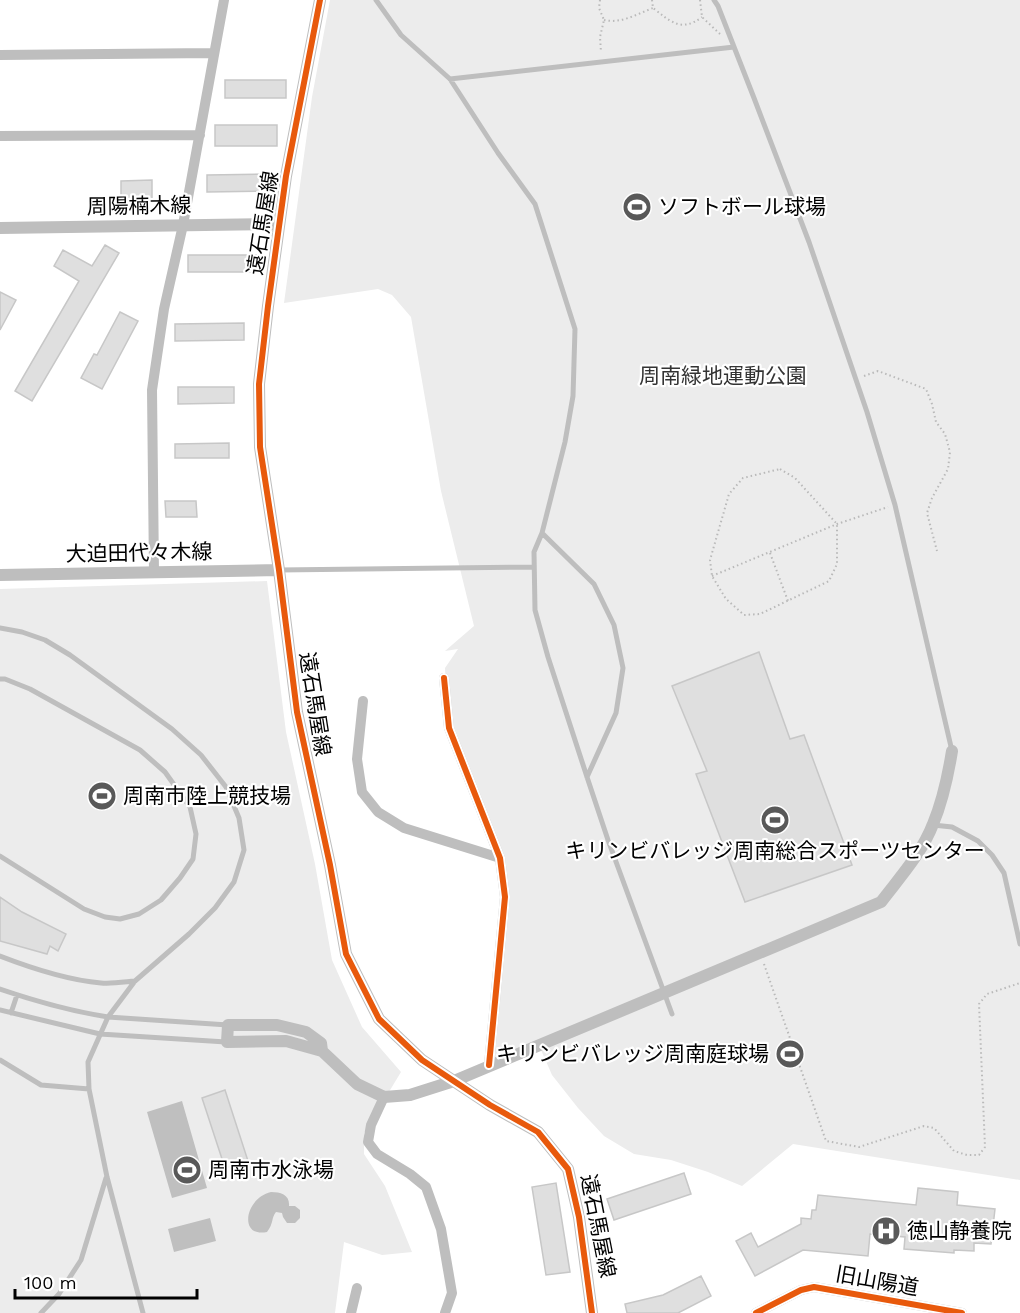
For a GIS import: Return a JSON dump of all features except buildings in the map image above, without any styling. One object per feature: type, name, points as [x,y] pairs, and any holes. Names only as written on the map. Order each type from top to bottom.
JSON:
[{"type":"street","points":[[154,573],[153,390],[164,309],[183,225],[224,0]]},
{"type":"street","name":"遠石馬屋線","points":[[320,0],[279,224],[259,384],[260,447],[279,570],[297,712],[330,865],[346,954],[380,1019],[422,1059],[490,1105],[538,1132],[568,1169],[579,1217],[592,1313]]},
{"type":"street","points":[[0,55],[213,53]]},
{"type":"street","points":[[0,136],[200,135]]},
{"type":"street","name":"周陽楠木線","points":[[0,228],[279,224]]},
{"type":"street","name":"大迫田代々木線","points":[[0,575],[279,570]]},
{"type":"street","points":[[444,678],[449,728],[500,858],[505,897],[489,1065]]},
{"type":"street","points":[[363,701],[357,759],[362,792],[378,812],[404,828],[500,858]]},
{"type":"street","points":[[322,1051],[321,1043],[306,1032],[277,1025],[228,1025],[226,1042],[286,1041],[322,1051],[357,1084],[384,1097],[410,1095],[454,1081],[881,902],[917,853],[933,825],[947,780],[952,751]]},
{"type":"street","points":[[384,1097],[371,1125],[368,1142],[377,1154],[410,1174],[426,1187],[441,1229],[452,1293],[445,1313]]},
{"type":"street","name":"旧山陽道","points":[[756,1313],[801,1290],[814,1287],[962,1313]]},
{"type":"street","points":[[351,1313],[357,1288]]},
{"type":"lane","points":[[376,0],[401,35],[450,79],[498,153],[535,204],[575,329],[573,396],[566,442],[542,533],[534,552],[535,610],[548,657],[608,840],[672,1014]]},
{"type":"lane","points":[[714,0],[809,242],[896,505],[952,751]]},
{"type":"lane","points":[[450,79],[734,47]]},
{"type":"lane","points":[[542,533],[594,584],[614,625],[623,668],[616,713],[587,777]]},
{"type":"lane","points":[[279,570],[534,567]]},
{"type":"lane","points":[[0,628],[22,632],[45,640],[70,655],[172,729],[201,755],[226,786],[239,818],[244,850],[234,882],[215,908],[135,981],[108,1017],[88,1062],[89,1089],[107,1177],[143,1313]]},
{"type":"lane","points":[[0,679],[30,689],[140,750],[165,772],[190,807],[196,834],[193,859],[161,900],[139,914],[120,919],[105,917],[84,909],[0,856]]},
{"type":"lane","points":[[933,825],[952,827],[978,841],[992,855],[1005,873],[1020,944]]},
{"type":"lane","points":[[0,956],[68,977],[103,983],[135,981]]},
{"type":"lane","points":[[0,989],[42,1003],[108,1017],[228,1025]]},
{"type":"lane","points":[[11,1013],[17,995]]},
{"type":"lane","points":[[0,1010],[100,1034],[226,1042]]},
{"type":"lane","points":[[0,1060],[41,1085],[89,1089]]},
{"type":"lane","points":[[41,1313],[59,1294],[81,1260],[107,1177]]},
{"type":"path","points":[[600,0],[598,8],[604,20],[600,37],[602,62]]},
{"type":"path","points":[[652,0],[653,8],[675,24],[686,25],[702,17],[700,0]]},
{"type":"path","points":[[604,20],[627,19],[653,8]]},
{"type":"path","points":[[856,379],[878,371],[926,389],[936,423],[945,434],[950,452],[948,468],[932,498],[927,513],[937,551]]},
{"type":"path","points":[[780,468],[795,478],[837,524],[837,564],[828,581],[760,614],[744,615],[726,599],[712,576],[710,560],[722,516],[729,494],[743,478],[780,468]]},
{"type":"path","points":[[712,576],[837,524],[896,505]]},
{"type":"path","points":[[769,552],[788,601]]},
{"type":"path","points":[[760,953],[826,1141],[859,1147],[924,1126],[934,1128],[954,1150],[967,1155],[979,1155],[985,1147],[979,1004],[987,994],[1020,983]]},
{"type":"green space","name":"周南緑地運動公園","points":[[330,0],[1020,0],[1020,1180],[793,1144],[742,1186],[671,1160],[634,1154],[604,1136],[552,1075],[538,1043],[490,1065],[501,945],[501,866],[448,726],[445,668],[458,649],[445,651],[474,626],[441,491],[411,317],[392,295],[378,289],[284,303],[312,97]]},
{"type":"green space","points":[[267,581],[286,732],[315,864],[332,960],[362,1027],[401,1072],[364,1133],[364,1154],[385,1186],[412,1252],[382,1255],[344,1242],[335,1313],[0,1313],[0,589]]},
{"type":"shaded area","points":[[182,1101],[207,1188],[172,1198],[147,1112]]},
{"type":"shaded area","points":[[271,1192],[286,1197],[289,1206],[295,1206],[300,1210],[300,1218],[295,1223],[287,1223],[282,1213],[276,1212],[267,1232],[258,1232],[252,1229],[248,1217],[255,1202]]},
{"type":"shaded area","points":[[210,1218],[216,1241],[174,1252],[168,1229]]},
{"type":"cycle path","points":[[320,0],[286,176],[268,306],[259,384],[260,447],[279,570],[297,712],[330,865],[346,954],[379,1019],[422,1060],[490,1105],[538,1132],[568,1169],[579,1217],[592,1313]]},
{"type":"cycle path","points":[[444,678],[449,728],[500,858],[505,897],[489,1065]]},
{"type":"cycle path","points":[[756,1313],[801,1290],[814,1287],[962,1313]]},
{"type":"place","name":"ソフトボール球場","points":[[637,207]]},
{"type":"place","name":"周南市陸上競技場","points":[[102,796]]},
{"type":"place","name":"キリンビバレッジ周南総合スポーツセンター","points":[[775,820]]},
{"type":"place","name":"キリンビバレッジ周南庭球場","points":[[790,1054]]},
{"type":"place","name":"周南市水泳場","points":[[187,1170]]},
{"type":"place","name":"徳山静養院","points":[[886,1231]]}]
